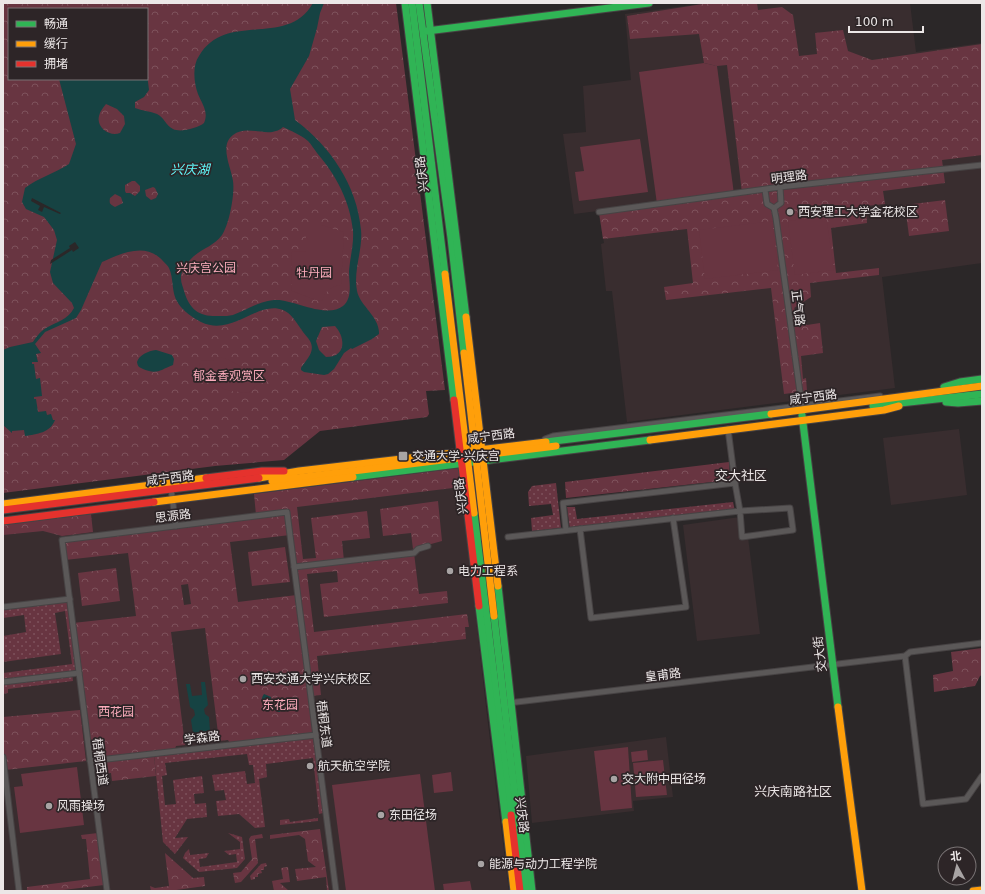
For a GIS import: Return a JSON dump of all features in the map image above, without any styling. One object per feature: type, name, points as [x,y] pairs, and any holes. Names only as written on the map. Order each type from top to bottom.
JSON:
[{"type":"street","points":[[405,3],[415,32],[452,392],[468,456],[465,501],[514,891]]},
{"type":"street","name":"兴庆路","points":[[412,3],[415,32],[451,238],[468,456],[504,704],[526,891]]},
{"type":"street","name":"兴庆路","points":[[415,32],[419,3]]},
{"type":"street","points":[[428,3],[483,454],[504,704],[532,891]]},
{"type":"street","points":[[415,32],[649,3]]},
{"type":"street","name":"明理路","points":[[599,212],[780,187],[982,165]]},
{"type":"street","points":[[765,190],[767,204],[774,208],[782,203],[780,187]]},
{"type":"street","name":"正气路","points":[[774,208],[802,413]]},
{"type":"street","points":[[926,393],[960,382],[982,379]]},
{"type":"street","name":"咸宁西路","points":[[3,514],[171,494],[802,413],[909,395],[982,386]]},
{"type":"street","name":"咸宁西路","points":[[483,454],[538,441],[555,441],[982,394]]},
{"type":"street","points":[[935,400],[958,403],[982,401]]},
{"type":"street","points":[[483,454],[728,429],[802,413]]},
{"type":"street","name":"交大街","points":[[802,413],[832,665],[862,891]]},
{"type":"street","points":[[508,537],[740,511],[790,508],[793,530],[742,537],[740,511],[728,429]]},
{"type":"street","points":[[3,521],[171,494],[288,485],[468,456]]},
{"type":"street","name":"咸宁西路","points":[[3,510],[171,494],[299,471],[468,456]]},
{"type":"street","points":[[3,504],[262,471],[299,471]]},
{"type":"street","points":[[263,482],[288,485]]},
{"type":"street","points":[[566,530],[563,503],[735,483]]},
{"type":"street","points":[[171,494],[176,526]]},
{"type":"street","name":"思源路","points":[[62,540],[287,512]]},
{"type":"street","name":"梧桐东道","points":[[287,512],[336,891]]},
{"type":"street","points":[[580,528],[591,618],[686,607],[673,518]]},
{"type":"street","name":"梧桐西道","points":[[62,540],[107,891]]},
{"type":"street","points":[[294,567],[414,553],[418,549],[428,546]]},
{"type":"street","points":[[3,607],[70,599]]},
{"type":"street","name":"皇甫路","points":[[504,704],[905,656],[910,652],[982,643]]},
{"type":"street","points":[[905,656],[923,804],[966,799],[982,776]]},
{"type":"street","points":[[3,682],[78,673]]},
{"type":"street","name":"兴庆路","points":[[504,704],[520,891]]},
{"type":"street","name":"学森路","points":[[90,762],[316,735]]},
{"type":"street","points":[[3,757],[19,891]]},
{"type":"street","points":[[973,891],[982,890]]},
{"type":"shaded area","name":"西安理工大学金花校区","points":[[707,3],[910,3],[916,52],[982,43],[982,263],[882,277],[895,388],[627,422],[612,291],[606,291],[601,244],[604,243],[598,211],[574,214],[563,134],[586,132],[583,86],[631,80],[625,14]]},
{"type":"shaded area","points":[[959,429],[967,495],[891,505],[883,438]]},
{"type":"shaded area","name":"西安交通大学兴庆校区","points":[[459,468],[488,724],[509,891],[3,891],[3,525]]},
{"type":"shaded area","points":[[740,517],[742,537],[748,537],[760,634],[697,641],[683,525]]},
{"type":"shaded area","points":[[666,737],[673,797],[633,801],[634,811],[532,823],[526,756]]},
{"type":"green space","name":"兴庆宫公园","points":[[3,3],[396,3],[445,390],[426,391],[429,414],[427,417],[320,431],[284,460],[215,466],[3,493]]},
{"type":"green space","points":[[709,3],[757,3],[758,10],[782,7],[793,15],[799,56],[817,54],[815,33],[843,30],[848,51],[872,60],[982,44],[982,155],[942,160],[945,183],[883,191],[885,204],[866,206],[867,223],[831,228],[836,273],[879,268],[879,275],[810,283],[811,297],[794,308],[807,325],[820,323],[823,353],[801,356],[803,379],[806,378],[807,391],[784,394],[771,288],[666,300],[664,287],[693,283],[687,229],[603,239],[599,212],[742,193],[727,65],[717,66],[704,63],[699,34],[630,39],[627,16]]},
{"type":"green space","points":[[704,63],[717,66],[734,194],[657,204],[639,72]]},
{"type":"green space","points":[[640,139],[648,192],[579,201],[575,172],[584,171],[580,147]]},
{"type":"green space","points":[[945,200],[949,231],[909,236],[905,205]]},
{"type":"green space","points":[[826,216],[834,270],[795,275],[788,221]]},
{"type":"green space","points":[[772,221],[778,270],[705,279],[699,230]]},
{"type":"green space","name":"牡丹园","points":[[306,225],[321,225],[344,232],[341,285],[328,290],[322,301],[292,291],[291,253],[293,251],[306,252]]},
{"type":"green space","name":"郁金香观赏区","points":[[214,357],[229,360],[252,373],[270,380],[257,385],[248,393],[224,389],[214,383],[201,383],[199,364],[201,361],[214,360]]},
{"type":"green space","points":[[729,462],[730,480],[566,498],[565,482]]},
{"type":"green space","points":[[459,468],[461,487],[297,507],[303,559],[316,558],[311,518],[367,511],[370,538],[342,541],[344,561],[414,553],[419,594],[447,591],[448,603],[324,617],[320,584],[338,582],[337,571],[307,574],[314,632],[467,614],[469,627],[465,627],[466,639],[317,656],[321,695],[311,696],[316,735],[231,745],[228,740],[219,741],[205,628],[171,632],[185,745],[176,746],[174,752],[154,755],[156,776],[112,781],[111,773],[97,774],[95,761],[90,761],[73,623],[136,616],[128,553],[65,560],[62,540],[256,515],[254,494]],"holes":[[[290,535],[297,595],[238,602],[230,542]],[[188,584],[191,604],[184,605],[181,585]]]},
{"type":"green space","points":[[556,483],[561,528],[532,531],[531,518],[553,515],[551,504],[529,506],[528,492],[532,486]]},
{"type":"green space","points":[[438,501],[442,541],[413,549],[411,533],[383,536],[380,509]]},
{"type":"green space","points":[[733,502],[735,511],[570,530],[567,507],[575,507],[577,519]]},
{"type":"green space","points":[[91,514],[93,532],[62,536],[43,531],[3,535],[3,525]]},
{"type":"green space","points":[[285,547],[290,582],[252,586],[248,552]]},
{"type":"green space","points":[[116,568],[120,601],[82,606],[78,573]]},
{"type":"green space","points":[[70,599],[77,673],[72,673],[73,681],[8,689],[8,693],[3,694],[3,673],[72,664],[65,611],[55,613],[61,654],[3,662],[3,636],[26,632],[24,615],[3,618],[3,607]]},
{"type":"green space","points":[[982,648],[982,675],[975,686],[934,692],[933,675],[953,671],[951,652]]},
{"type":"green space","points":[[80,710],[86,761],[5,770],[3,755],[3,717]]},
{"type":"green space","points":[[313,736],[323,813],[319,814],[313,758],[266,764],[267,777],[259,779],[265,827],[255,828],[239,814],[218,816],[216,801],[226,800],[224,790],[215,791],[212,775],[245,771],[247,784],[255,783],[253,765],[249,765],[247,754],[165,763],[167,775],[162,776],[165,805],[176,804],[173,780],[202,776],[204,793],[194,794],[195,804],[206,803],[207,817],[187,819],[175,838],[188,837],[175,854],[163,842],[154,755]]},
{"type":"green space","name":"交大附中田径场","points":[[628,747],[632,808],[601,811],[594,751]]},
{"type":"green space","points":[[647,750],[648,760],[632,762],[631,752]]},
{"type":"green space","points":[[663,760],[667,795],[636,797],[633,763]]},
{"type":"green space","name":"风雨操场","points":[[77,767],[84,825],[20,833],[14,787],[23,786],[21,774]]},
{"type":"green space","points":[[451,772],[453,791],[434,793],[432,775]]},
{"type":"green space","name":"东田径场","points":[[420,774],[435,891],[346,891],[332,785]]},
{"type":"green space","points":[[318,818],[318,821],[280,825],[280,820],[289,819],[290,822]]},
{"type":"green space","points":[[320,829],[329,891],[327,891],[326,877],[297,881],[295,869],[316,867],[308,861],[305,839],[299,835],[270,839],[270,835]]},
{"type":"green space","points":[[98,833],[104,885],[55,891],[27,891],[27,887],[90,879],[86,839],[82,839],[81,835]]},
{"type":"green space","points":[[228,833],[242,837],[245,859],[237,868],[199,872],[183,858],[189,849],[190,855],[209,853],[206,858],[199,859],[200,867],[237,862],[236,854],[229,855],[224,851],[240,849],[240,842]]},
{"type":"green space","points":[[262,834],[263,838],[255,839],[258,863],[241,882],[235,883],[233,873],[241,872],[252,859],[249,839],[251,836]]},
{"type":"green space","points":[[165,853],[193,878],[204,877],[205,886],[169,891],[151,891],[150,886],[155,888],[169,886]]},
{"type":"green space","points":[[266,863],[267,866],[264,867],[264,870],[261,870],[262,873],[258,874],[258,877],[255,877],[255,879],[251,880],[250,876],[261,864]]},
{"type":"green space","points":[[288,867],[290,882],[280,883],[289,891],[274,891],[272,881],[283,879],[281,868]]},
{"type":"green space","points":[[470,881],[472,891],[444,891],[443,884]]},
{"type":"water","name":"兴庆湖","points":[[313,3],[324,3],[309,56],[290,89],[295,120],[308,130],[330,154],[348,182],[354,197],[361,230],[361,245],[356,275],[357,291],[362,302],[376,322],[379,334],[344,353],[334,369],[328,374],[324,375],[304,372],[301,368],[310,356],[312,345],[291,315],[286,311],[273,308],[264,310],[224,325],[213,325],[201,322],[188,314],[178,303],[174,295],[169,267],[156,255],[149,252],[134,251],[118,255],[102,262],[76,318],[45,332],[35,344],[41,353],[36,354],[38,362],[32,362],[32,364],[34,364],[36,379],[40,378],[42,396],[34,397],[34,399],[36,399],[38,412],[46,411],[47,415],[51,414],[53,420],[55,420],[53,424],[50,428],[43,432],[25,436],[24,430],[12,431],[12,433],[3,425],[3,350],[33,342],[42,331],[65,318],[74,308],[72,303],[53,283],[50,272],[57,240],[54,230],[44,217],[26,209],[22,202],[25,188],[35,181],[69,164],[76,144],[59,80],[148,80],[149,90],[144,97],[135,102],[135,108],[157,114],[173,129],[189,129],[204,123],[206,115],[195,85],[194,75],[195,65],[199,56],[211,42],[225,35],[240,31],[273,28],[288,24],[302,17]],"holes":[[[106,104],[117,109],[124,116],[125,124],[120,133],[108,133],[100,124],[99,114]],[[283,127],[308,141],[330,170],[341,189],[349,209],[353,231],[349,271],[350,290],[348,299],[343,306],[328,311],[284,301],[271,300],[231,315],[213,316],[201,314],[193,308],[186,298],[181,276],[189,261],[198,253],[218,240],[225,230],[232,201],[233,187],[232,175],[226,150],[229,139],[239,132],[277,131]],[[135,181],[140,186],[140,191],[135,196],[130,193],[126,193],[125,185]],[[153,187],[158,194],[156,198],[151,200],[146,196],[145,190]],[[115,194],[121,197],[123,203],[115,207],[110,204],[110,198]],[[335,326],[341,336],[341,350],[333,356],[326,357],[319,350],[316,341],[322,327]]]},
{"type":"water","points":[[156,350],[172,355],[174,359],[173,365],[155,372],[139,367],[137,362],[142,355]]},
{"type":"water","points":[[201,682],[205,682],[208,705],[204,709],[205,714],[209,717],[210,731],[193,733],[191,720],[195,715],[194,710],[190,707],[186,684],[190,684],[192,696],[202,695]]},
{"type":"water","points":[[264,694],[271,697],[271,699],[265,699],[268,703],[281,707],[280,712],[263,703],[262,698]]},
{"type":"pier","points":[[32,198],[61,213],[60,214],[44,207],[42,212],[38,210],[40,206],[31,201]]},
{"type":"pier","points":[[75,242],[79,248],[73,252],[72,250],[50,264],[51,260],[70,248],[69,246]]},
{"type":"traffic: fast","points":[[405,3],[454,400]]},
{"type":"traffic: fast","points":[[412,3],[445,274]]},
{"type":"traffic: fast","points":[[419,3],[451,238],[464,353]]},
{"type":"traffic: fast","points":[[427,3],[466,317]]},
{"type":"traffic: fast","points":[[427,31],[649,3]]},
{"type":"traffic: fast","points":[[944,387],[960,382],[982,379]]},
{"type":"traffic: fast","points":[[873,406],[982,394]]},
{"type":"traffic: fast","points":[[946,402],[958,403],[982,401]]},
{"type":"traffic: fast","points":[[546,442],[771,414]]},
{"type":"traffic: fast","points":[[802,415],[838,707]]},
{"type":"traffic: fast","points":[[353,477],[650,440]]},
{"type":"traffic: fast","points":[[474,513],[511,815]]},
{"type":"traffic: fast","points":[[498,586],[532,891]]},
{"type":"traffic: fast","points":[[479,606],[506,822]]},
{"type":"traffic: fast","points":[[494,616],[526,891]]},
{"type":"traffic: slow","points":[[445,274],[474,513]]},
{"type":"traffic: slow","points":[[466,317],[498,586]]},
{"type":"traffic: slow","points":[[464,353],[494,616]]},
{"type":"traffic: slow","points":[[771,414],[982,386]]},
{"type":"traffic: slow","points":[[650,440],[884,410],[899,406]]},
{"type":"traffic: slow","points":[[259,478],[299,471],[546,442]]},
{"type":"traffic: slow","points":[[272,481],[556,446]]},
{"type":"traffic: slow","points":[[154,502],[353,477]]},
{"type":"traffic: slow","points":[[3,504],[206,478]]},
{"type":"traffic: slow","points":[[838,707],[862,891]]},
{"type":"traffic: slow","points":[[506,822],[514,891]]},
{"type":"traffic: slow","points":[[973,891],[982,890]]},
{"type":"traffic: jam","points":[[454,400],[479,606]]},
{"type":"traffic: jam","points":[[206,478],[262,471],[284,471]]},
{"type":"traffic: jam","points":[[3,510],[259,478]]},
{"type":"traffic: jam","points":[[3,521],[154,502]]},
{"type":"traffic: jam","points":[[511,815],[520,891]]},
{"type":"place","name":"西安理工大学金花校区","points":[[790,212]]},
{"type":"place","name":"交通大学·兴庆宫","points":[[403,456]]},
{"type":"place","name":"电力工程系","points":[[450,571]]},
{"type":"place","name":"西安交通大学兴庆校区","points":[[243,679]]},
{"type":"place","name":"航天航空学院","points":[[310,766]]},
{"type":"place","name":"交大附中田径场","points":[[614,779]]},
{"type":"place","name":"风雨操场","points":[[49,806]]},
{"type":"place","name":"东田径场","points":[[381,815]]},
{"type":"place","name":"能源与动力工程学院","points":[[481,864]]},
{"type":"district","name":"交大社区","points":[[741,475]]},
{"type":"district","name":"兴庆南路社区","points":[[793,791]]},
{"type":"park label","name":"东花园","points":[[280,705]]},
{"type":"park label","name":"西花园","points":[[116,712]]}]
